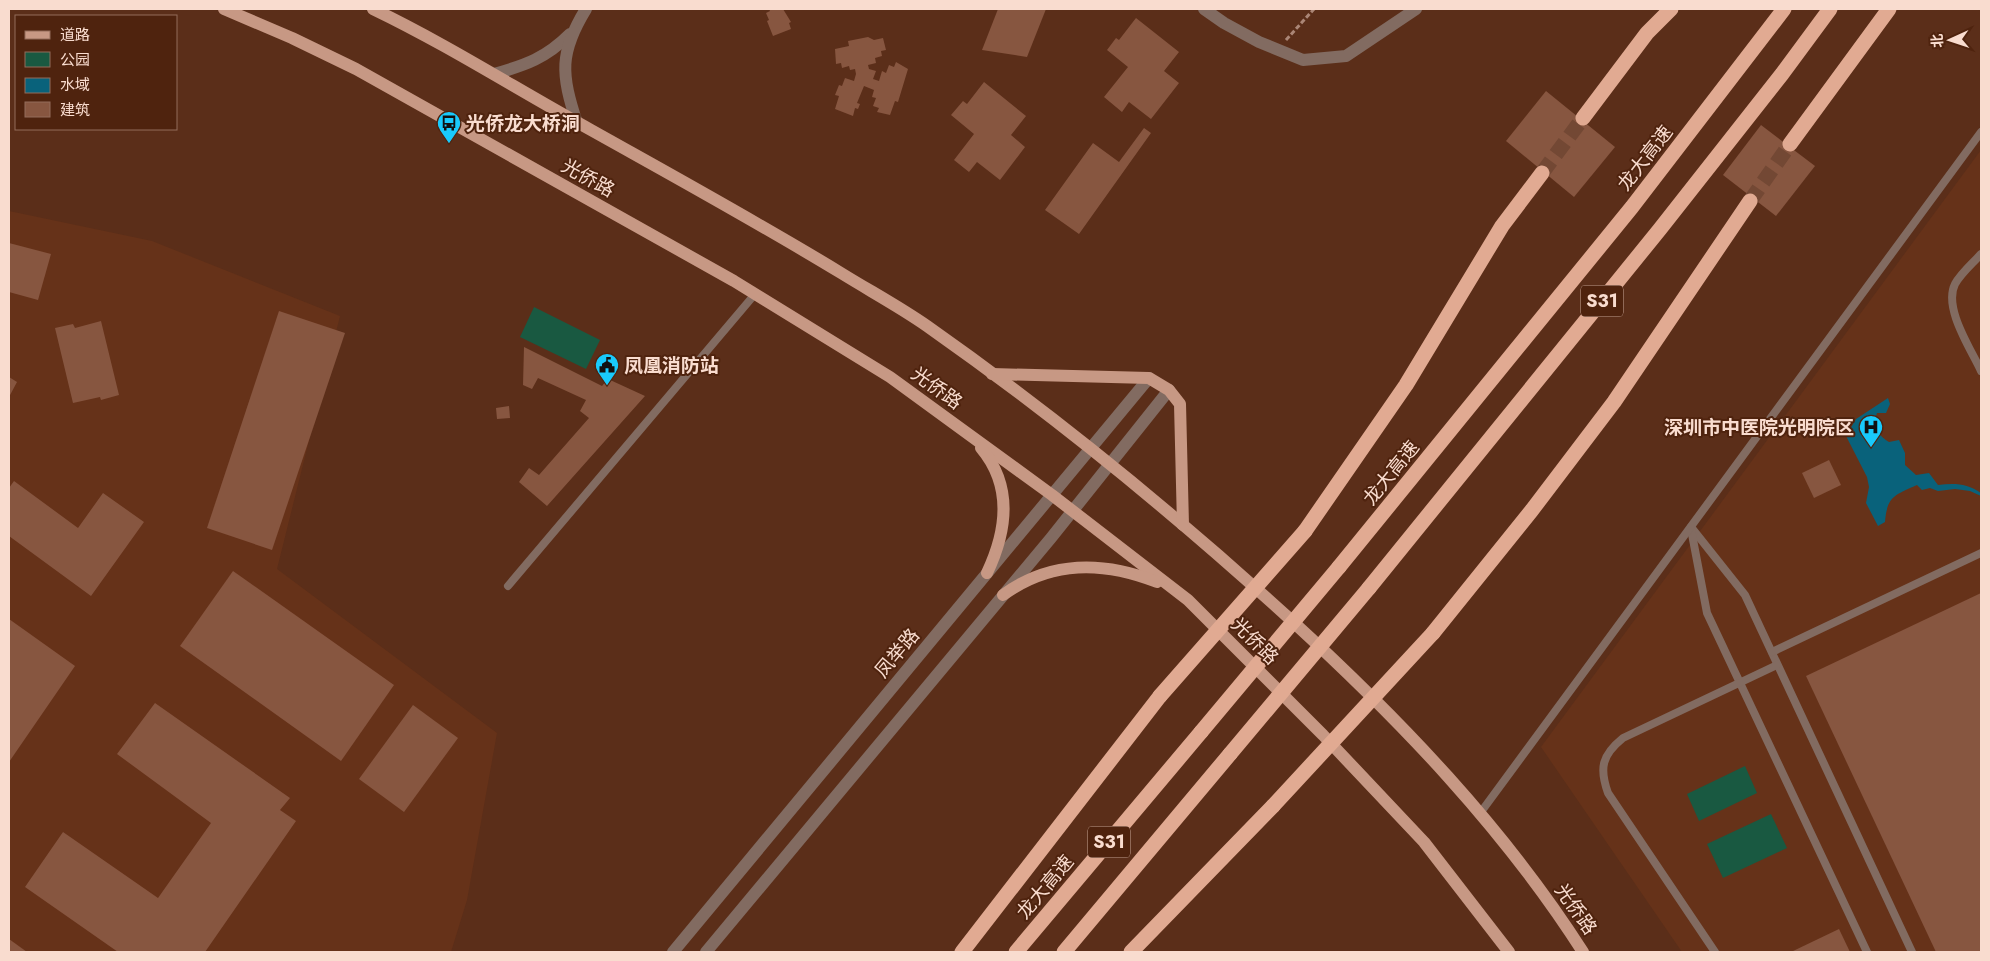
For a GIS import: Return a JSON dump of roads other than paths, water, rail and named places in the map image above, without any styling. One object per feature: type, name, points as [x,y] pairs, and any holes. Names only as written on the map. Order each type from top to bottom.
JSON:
[{"type":"highway","points":[[1583,118],[1647,33],[1671,9]]},
{"type":"highway","name":"龙大高速","points":[[1016,952],[1339,567],[1632,206],[1784,9]]},
{"type":"highway","name":"S31","points":[[1064,952],[1369,588],[1660,229],[1782,74],[1830,9]]},
{"type":"highway","points":[[1790,144],[1889,9]]},
{"type":"highway","points":[[962,952],[1160,696],[1305,531],[1406,385],[1502,226],[1542,173]]},
{"type":"highway","points":[[1131,952],[1273,806],[1433,633],[1532,510],[1614,402],[1750,201]]},
{"type":"main road","name":"光侨路","points":[[224,9],[292,38],[356,69],[755,294],[890,377],[1052,495],[1188,600],[1323,735],[1424,842],[1509,952]]},
{"type":"main road","name":"光侨路","points":[[373,9],[494,74],[577,123],[773,231],[924,324],[1091,447],[1228,562],[1368,691],[1481,812],[1560,916],[1583,952]]},
{"type":"main road","points":[[992,374],[1149,378],[1169,390],[1180,404],[1183,525]]},
{"type":"main road","points":[[971,436],[995,470],[1005,500],[1001,540],[987,573]]},
{"type":"main road","points":[[1003,595],[1016,586],[1046,572],[1080,567],[1101,568],[1136,574],[1176,591]]},
{"type":"street","points":[[494,74],[534,62],[548,54],[572,32],[586,9]]},
{"type":"street","points":[[1204,9],[1224,23],[1303,60],[1346,56],[1416,9]]},
{"type":"street","points":[[572,32],[564,62],[569,97],[577,123]]},
{"type":"street","name":"凤举路","points":[[673,952],[1149,378]]},
{"type":"street","points":[[706,952],[1003,595],[1169,390]]},
{"type":"lane","points":[[1481,812],[1981,132]]},
{"type":"lane","points":[[1981,254],[1958,279],[1954,286],[1952,302],[1956,317],[1981,371]]},
{"type":"lane","points":[[508,586],[755,294]]},
{"type":"lane","points":[[1691,527],[1745,595],[1912,952]]},
{"type":"lane","points":[[1691,527],[1707,613],[1866,952]]},
{"type":"lane","points":[[1772,652],[1981,553]]},
{"type":"lane","points":[[1715,952],[1608,793],[1603,778],[1604,762],[1611,748],[1623,738],[1777,665]]},
{"type":"water","points":[[1888,398],[1890,404],[1886,413],[1877,413],[1875,426],[1881,436],[1889,442],[1899,440],[1905,453],[1905,465],[1916,475],[1929,473],[1938,485],[1955,484],[1965,486],[1981,493],[1981,496],[1970,491],[1955,489],[1938,491],[1930,488],[1922,490],[1917,485],[1898,494],[1890,502],[1885,522],[1878,526],[1866,503],[1869,487],[1867,477],[1846,436],[1856,419]]},
{"type":"tunnel","points":[[1542,173],[1583,118]]},
{"type":"tunnel","points":[[1750,201],[1790,144]]},
{"type":"place","name":"光侨龙大桥洞","points":[[449,144]]},
{"type":"place","name":"凤凰消防站","points":[[607,386]]},
{"type":"place","name":"深圳市中医院光明院区","points":[[1871,448]]}]
